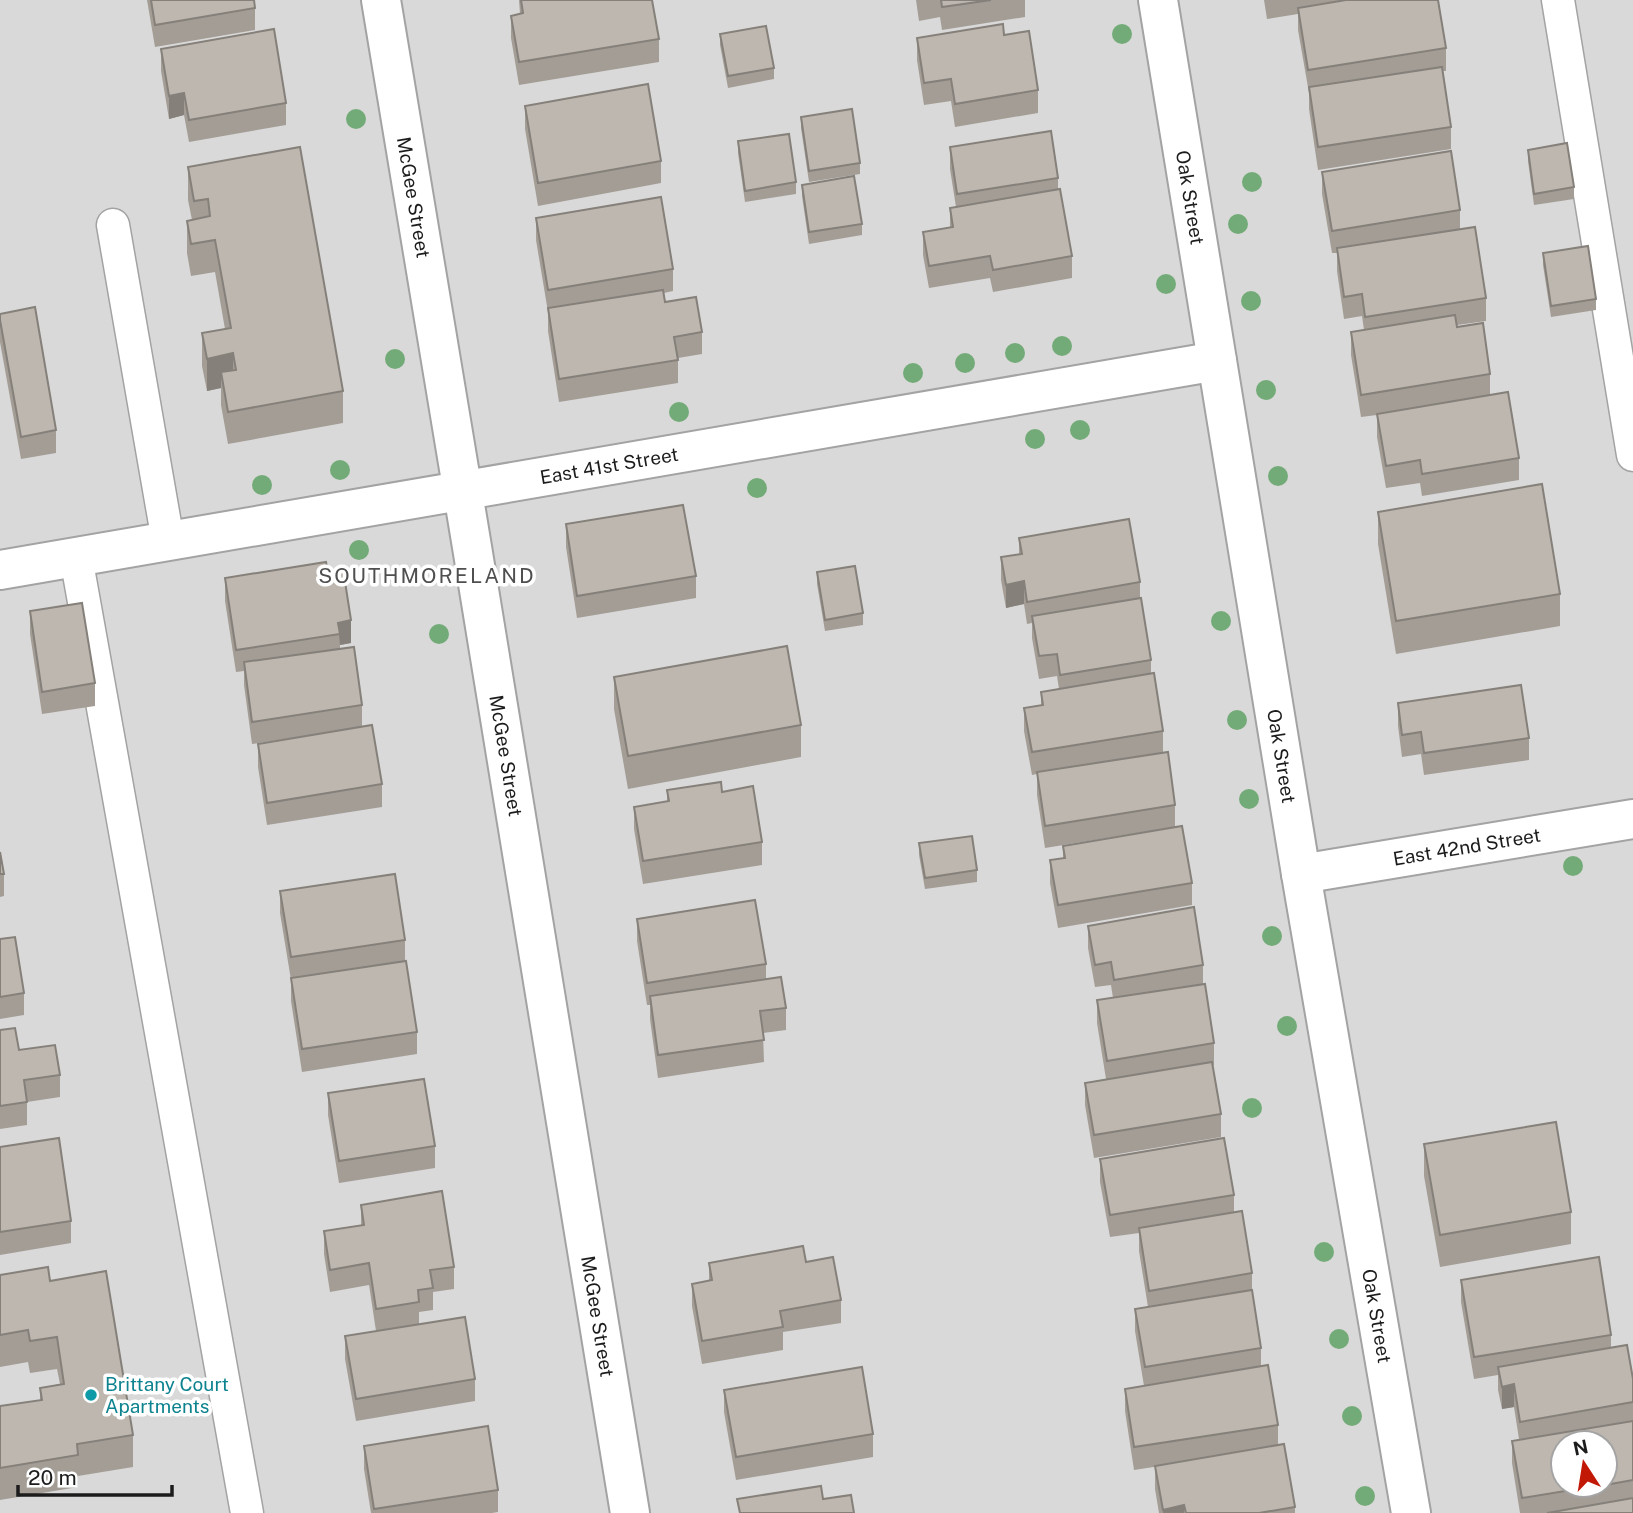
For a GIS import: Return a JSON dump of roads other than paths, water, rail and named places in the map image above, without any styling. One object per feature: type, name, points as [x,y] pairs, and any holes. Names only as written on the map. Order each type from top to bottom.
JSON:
[{"type":"street","name":"McGee Street","points":[[381,0],[630,1513]]},
{"type":"street","name":"Oak Street","points":[[1158,0],[1301,874],[1411,1513]]},
{"type":"street","name":"East 41st Street","points":[[0,570],[1217,361]]},
{"type":"street","name":"East 42nd Street","points":[[1301,874],[1633,819]]},
{"type":"lane","points":[[1558,0],[1633,455]]},
{"type":"lane","points":[[113,225],[167,541]]},
{"type":"lane","points":[[76,557],[247,1513]]},
{"type":"place","name":"Brittany Court Apartments","points":[[91,1395]]},
{"type":"district","name":"SOUTHMORELAND","points":[[427,576]]}]
